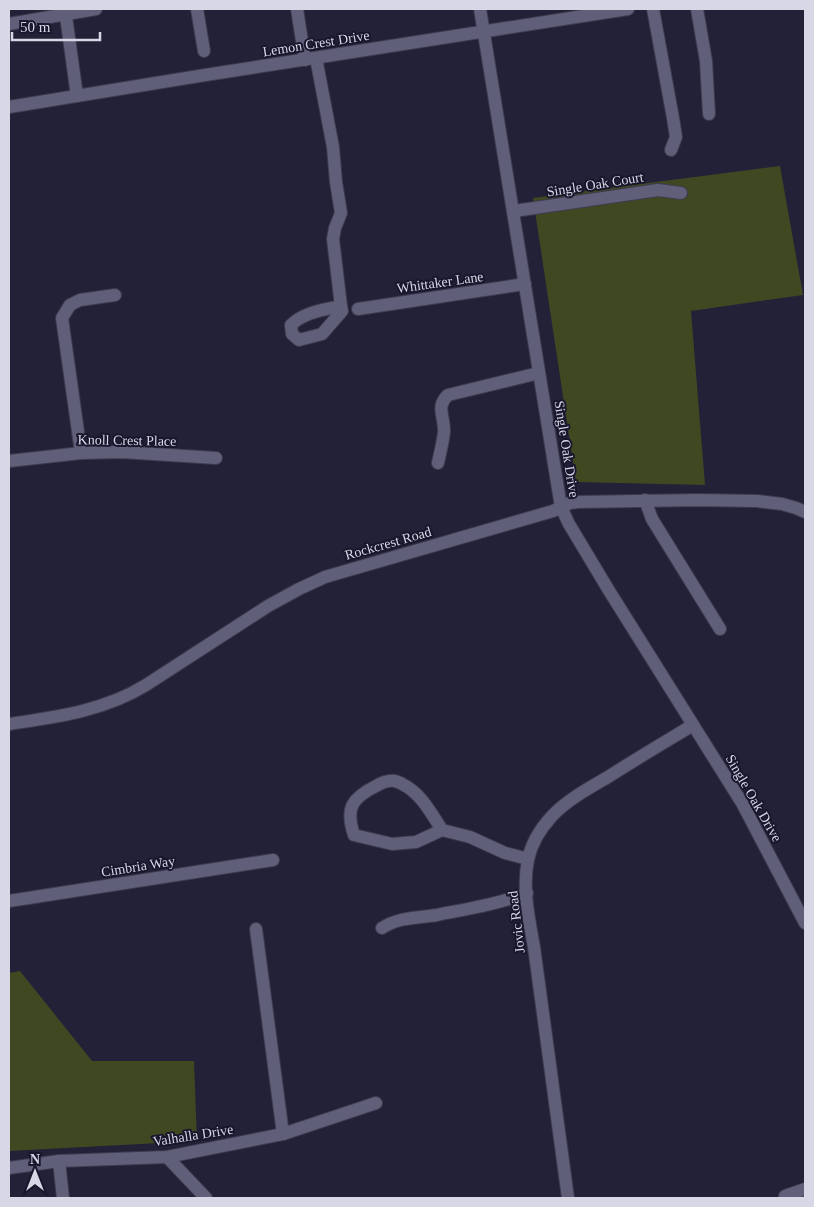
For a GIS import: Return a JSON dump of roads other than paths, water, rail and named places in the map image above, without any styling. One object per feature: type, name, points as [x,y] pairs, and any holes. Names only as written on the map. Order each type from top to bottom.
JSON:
[{"type":"street","points":[[9,24],[65,11],[96,9]]},
{"type":"street","points":[[197,9],[204,51]]},
{"type":"street","points":[[297,9],[333,147],[341,213],[333,239],[341,306]]},
{"type":"street","name":"Single Oak Drive","points":[[480,9],[561,507],[569,524],[751,819],[805,923]]},
{"type":"street","name":"Lemon Crest Drive","points":[[9,107],[628,9]]},
{"type":"street","points":[[653,9],[676,136],[671,150]]},
{"type":"street","points":[[696,9],[706,61],[709,114]]},
{"type":"street","points":[[65,11],[77,96]]},
{"type":"street","name":"Single Oak Court","points":[[514,212],[658,190],[681,193]]},
{"type":"street","name":"Whittaker Lane","points":[[358,309],[526,284]]},
{"type":"street","points":[[81,453],[62,318],[70,305],[80,300],[115,295]]},
{"type":"street","points":[[438,463],[444,430],[441,407],[443,400],[448,395],[539,373]]},
{"type":"street","name":"Knoll Crest Place","points":[[9,461],[81,453],[122,452],[216,458]]},
{"type":"street","points":[[645,500],[652,519],[720,629]]},
{"type":"street","name":"Rockcrest Road","points":[[9,724],[86,710],[126,696],[146,686],[268,606],[320,579],[553,511],[572,502],[645,500],[757,501],[782,504],[805,512]]},
{"type":"street","name":"Jovic Road","points":[[568,1198],[529,918],[526,877],[528,858],[535,840],[543,828],[552,816],[567,803],[693,725]]},
{"type":"street","points":[[442,830],[419,797],[407,786],[395,780],[382,783],[354,800],[350,813],[354,835],[360,838],[392,844],[416,842],[442,830],[470,837],[505,853],[528,858]]},
{"type":"street","name":"Cimbria Way","points":[[9,901],[273,860]]},
{"type":"street","points":[[382,928],[398,920],[488,905],[527,893]]},
{"type":"street","points":[[256,929],[283,1134]]},
{"type":"street","name":"Valhalla Drive","points":[[9,1168],[59,1161],[167,1157],[283,1134],[376,1103]]},
{"type":"street","points":[[167,1157],[206,1198]]},
{"type":"street","points":[[59,1161],[62,1198]]},
{"type":"street","points":[[785,1196],[805,1189]]}]
